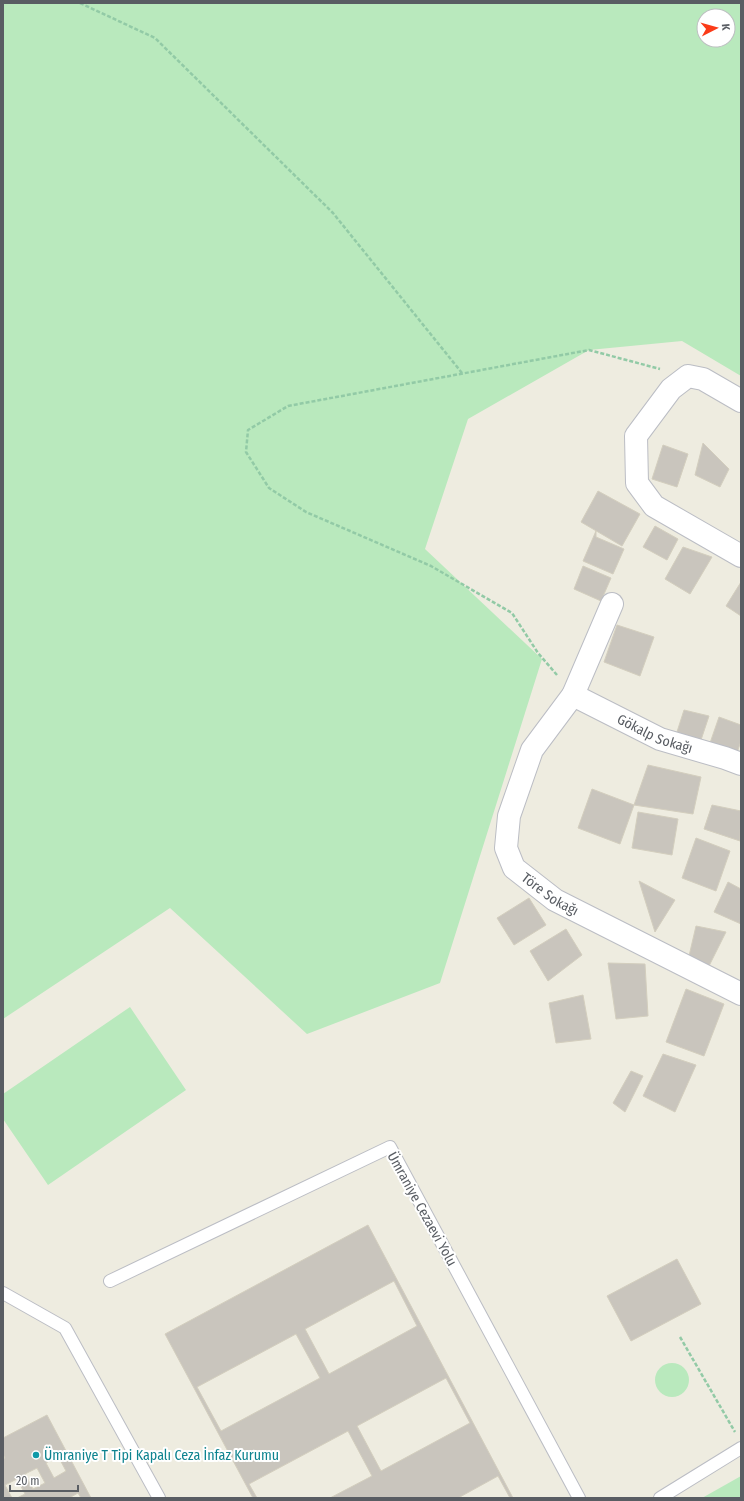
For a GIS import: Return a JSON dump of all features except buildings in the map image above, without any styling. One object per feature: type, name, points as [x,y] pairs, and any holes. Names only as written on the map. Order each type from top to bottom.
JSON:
[{"type":"street","points":[[741,401],[703,379],[688,376],[671,389],[636,436],[636,483],[654,506],[741,556]]},
{"type":"street","name":"Töre Sokağı","points":[[612,604],[573,695],[532,750],[509,816],[506,848],[514,868],[555,900],[741,994]]},
{"type":"street","name":"Gökalp Sokağı","points":[[573,695],[660,739],[741,764]]},
{"type":"lane","name":"Ümraniye Cezaevi Yolu","points":[[110,1281],[390,1147],[580,1498]]},
{"type":"lane","points":[[3,1293],[65,1328],[159,1498]]},
{"type":"lane","points":[[660,1498],[741,1448]]},
{"type":"path","points":[[80,3],[154,38],[333,213],[462,373]]},
{"type":"path","points":[[573,695],[538,653],[512,614],[431,566],[306,512],[269,488],[246,452],[248,430],[288,406],[589,350],[688,376]]},
{"type":"path","points":[[680,1337],[737,1436]]},
{"type":"green space","points":[[3,3],[741,3],[741,376],[682,341],[589,350],[468,419],[425,549],[542,659],[440,983],[307,1034],[170,908],[3,1019]]},
{"type":"green space","points":[[130,1007],[186,1090],[48,1185],[3,1119],[3,1094]]},
{"type":"green space","points":[[672,1363],[684,1368],[689,1380],[684,1392],[672,1397],[660,1392],[655,1380],[660,1368]]},
{"type":"green space","points":[[741,1476],[741,1498],[702,1498]]},
{"type":"place","name":"Ümraniye T Tipi Kapalı Ceza İnfaz Kurumu","points":[[36,1455]]}]
